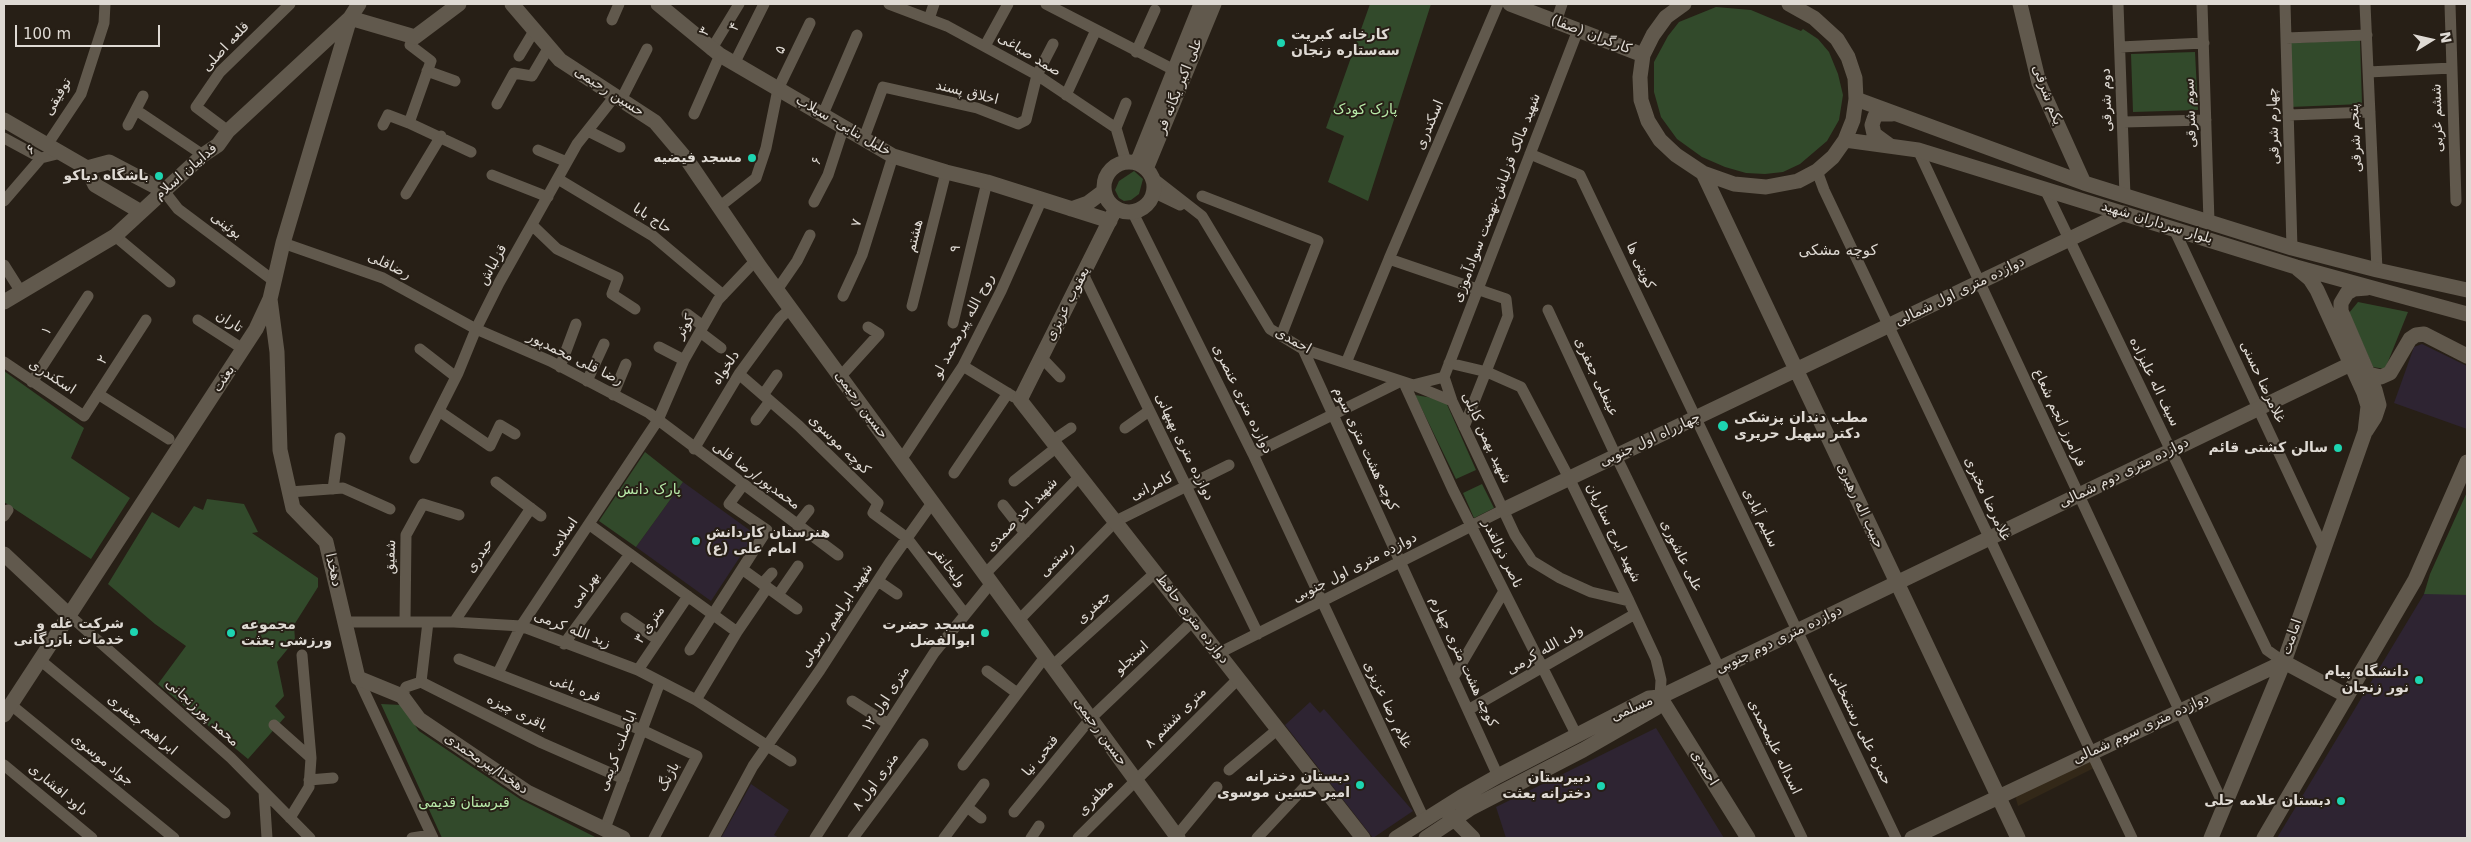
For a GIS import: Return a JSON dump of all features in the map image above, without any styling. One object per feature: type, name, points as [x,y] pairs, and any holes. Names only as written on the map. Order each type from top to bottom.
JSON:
[{"type":"main road","name":"بعثت","points":[[7,710],[256,329],[270,298],[283,243],[350,18],[359,4]]},
{"type":"main road","points":[[350,18],[415,36],[459,4]]},
{"type":"main road","name":"حسین رحیمی","points":[[512,4],[560,60],[655,122],[688,161],[777,290],[1177,838]]},
{"type":"main road","name":"علی اکبر یگانه فر","points":[[1143,173],[1180,73],[1201,4]]},
{"type":"main road","name":"علی اکبر یگانه فر","points":[[1180,73],[1214,4]]},
{"type":"main road","name":"کارگران (صفا)","points":[[1510,4],[1644,55]]},
{"type":"main road","points":[[1684,4],[1666,18],[1657,29],[1644,55],[1640,77],[1641,100],[1648,121],[1660,140],[1703,173],[1734,184],[1766,187],[1798,181],[1817,171],[1833,157],[1845,140],[1853,120],[1856,99],[1855,78],[1848,57],[1837,39],[1814,18],[1789,4]]},
{"type":"main road","points":[[1808,4],[1814,18]]},
{"type":"main road","name":"یکم شرقی","points":[[2020,4],[2039,83],[2084,183]]},
{"type":"main road","name":"خلیل بنایی- سیلاب","points":[[662,5],[716,52],[734,64],[893,156],[987,182],[1041,201],[1071,209],[1113,215]]},
{"type":"main road","name":"فداییان اسلام","points":[[4,302],[116,236],[203,155],[218,145],[228,131],[350,18]]},
{"type":"main road","name":"بلوار سرداران شهید","points":[[1856,99],[2084,183],[2125,196],[2292,248],[2377,270],[2467,290]]},
{"type":"main road","points":[[1891,146],[1874,134],[1872,125],[1875,116],[1880,114],[1898,115]]},
{"type":"main road","points":[[4,120],[44,151],[61,153],[87,168],[95,185],[141,212]]},
{"type":"main road","name":"بلوار سرداران شهید","points":[[1845,140],[1918,150],[2296,267],[2467,314]]},
{"type":"main road","points":[[87,168],[109,162],[164,191]]},
{"type":"main road","points":[[1112,168],[1143,173],[1146,205],[1132,212],[1113,215],[1104,191],[1107,175],[1112,168]]},
{"type":"main road","name":"حبیب اله رهبری","points":[[1703,173],[2018,838]]},
{"type":"main road","points":[[1071,209],[1088,203],[1104,191]]},
{"type":"main road","name":"دوازده متری اول شمالی","points":[[1796,370],[2124,213]]},
{"type":"main road","name":"یعقوب عزیزی","points":[[1014,397],[1042,357],[1113,215]]},
{"type":"main road","points":[[2296,267],[2310,278],[2356,362],[2368,374],[2379,405],[2375,418],[2365,432]]},
{"type":"main road","points":[[2365,432],[2368,406],[2342,318],[2341,303],[2347,293],[2354,289],[2372,288]]},
{"type":"main road","name":"دهخدا","points":[[270,298],[277,352],[280,450],[294,508],[326,542],[358,678]]},
{"type":"main road","points":[[2368,374],[2381,377],[2390,373],[2410,339],[2416,335],[2424,334],[2467,356]]},
{"type":"main road","name":"دوازده متری دوم شمالی","points":[[1897,583],[2356,362]]},
{"type":"main road","name":"چهارراه اول جنوبی","points":[[1503,510],[1796,370]]},
{"type":"main road","name":"دوازده متری حافظ","points":[[1014,397],[1116,521],[1363,838]]},
{"type":"main road","name":"امامت","points":[[2211,838],[2284,662],[2365,432]]},
{"type":"main road","points":[[2264,838],[2415,580],[2467,462]]},
{"type":"main road","points":[[4,554],[69,615]]},
{"type":"main road","name":"دوازده متری دوم جنوبی","points":[[1660,697],[1897,583]]},
{"type":"main road","points":[[2284,662],[2347,696]]},
{"type":"main road","name":"دوازده متری سوم شمالی","points":[[1912,838],[2284,662]]},
{"type":"main road","points":[[358,678],[402,696]]},
{"type":"main road","name":"دهخدا/پیرمحمدی","points":[[402,696],[419,719],[527,792],[604,831],[623,838]]},
{"type":"main road","name":"مسلمی","points":[[1660,697],[1656,708],[1449,814],[1498,776],[1649,698],[1660,697]]},
{"type":"main road","name":"احمدی","points":[[1660,697],[1748,838]]},
{"type":"main road","points":[[1396,838],[1425,821],[1449,814]]},
{"type":"main road","points":[[1426,838],[1449,814]]},
{"type":"main road","points":[[1449,814],[1473,838]]},
{"type":"street","name":"توفیقی","points":[[44,151],[81,94],[104,22],[105,4]]},
{"type":"street","name":"قلعه اصلی","points":[[228,131],[196,107],[220,72],[290,4]]},
{"type":"street","points":[[612,20],[619,4]]},
{"type":"street","name":"۳","points":[[694,114],[716,52],[739,4]]},
{"type":"street","name":"۴","points":[[734,64],[764,4]]},
{"type":"street","name":"صمد صباغی","points":[[889,4],[947,26],[985,46],[1037,75],[1116,128]]},
{"type":"street","points":[[929,19],[934,4]]},
{"type":"street","points":[[985,46],[1008,4]]},
{"type":"street","points":[[1046,4],[1180,73]]},
{"type":"street","points":[[1068,15],[1073,4]]},
{"type":"street","name":"اسکندری","points":[[1346,363],[1498,4]]},
{"type":"street","points":[[1556,22],[1562,4]]},
{"type":"street","name":"دوم شرقی","points":[[2118,4],[2125,196]]},
{"type":"street","name":"سوم شرقی","points":[[2202,4],[2209,222]]},
{"type":"street","name":"چهارم شرقی","points":[[2285,4],[2292,248]]},
{"type":"street","name":"پنجم شرقی","points":[[2365,4],[2377,270]]},
{"type":"street","name":"ششم غربی","points":[[2450,4],[2456,201]]},
{"type":"street","points":[[1136,52],[1155,10]]},
{"type":"street","name":"۵","points":[[720,207],[756,178],[766,148],[778,89],[810,23]]},
{"type":"street","points":[[1066,95],[1096,30]]},
{"type":"street","name":"شهید مالک قزلباش-نهضت سوادآموزی","points":[[1444,377],[1578,30]]},
{"type":"street","points":[[519,56],[534,31]]},
{"type":"street","points":[[823,114],[857,34]]},
{"type":"street","points":[[2286,38],[2367,35]]},
{"type":"street","points":[[409,123],[431,61],[410,45],[415,36]]},
{"type":"street","points":[[2120,47],[2204,43]]},
{"type":"street","name":"اخلاق پسند","points":[[864,138],[883,87],[977,108],[1018,124],[1026,120],[1037,75],[1053,44]]},
{"type":"street","points":[[498,104],[514,73],[532,76],[548,47]]},
{"type":"street","name":"قزلباش","points":[[415,458],[456,377],[476,329],[558,179],[588,131],[618,98],[647,49]]},
{"type":"street","points":[[2368,72],[2452,68]]},
{"type":"street","points":[[427,71],[455,81]]},
{"type":"street","points":[[128,125],[143,96]]},
{"type":"street","points":[[1126,103],[1116,128],[1143,173]]},
{"type":"street","points":[[136,110],[203,155]]},
{"type":"street","points":[[2289,115],[2370,112]]},
{"type":"street","points":[[383,125],[388,115],[441,136],[471,152]]},
{"type":"street","points":[[2122,122],[2206,120]]},
{"type":"street","name":"۶","points":[[814,202],[828,175],[844,126]]},
{"type":"street","points":[[588,131],[620,147]]},
{"type":"street","points":[[406,194],[441,136]]},
{"type":"street","points":[[4,138],[44,151]]},
{"type":"street","points":[[538,150],[568,162]]},
{"type":"street","name":"فرامرز انجم شعاع","points":[[1918,150],[2224,806]]},
{"type":"street","name":"۶","points":[[4,201],[44,151]]},
{"type":"street","name":"کویتی ها","points":[[1530,154],[1580,175],[1696,418]]},
{"type":"street","name":"۷","points":[[843,296],[862,255],[893,156]]},
{"type":"street","name":"غلامرضا مخبری","points":[[1817,171],[1888,326],[2132,838]]},
{"type":"street","name":"هشتم","points":[[912,306],[946,172]]},
{"type":"street","name":"احمدی","points":[[1143,173],[1202,216],[1270,329],[1303,349],[1405,383],[1452,401]]},
{"type":"street","points":[[492,175],[548,197]]},
{"type":"street","name":"حاج بابا","points":[[558,179],[653,236],[723,295]]},
{"type":"street","name":"۹","points":[[954,323],[987,182]]},
{"type":"street","name":"سیف اله علیزاده","points":[[2045,189],[2267,650],[2284,662]]},
{"type":"street","name":"بوئینی","points":[[164,191],[178,209],[274,281]]},
{"type":"street","points":[[1202,196],[1318,241],[1281,336]]},
{"type":"street","name":"روح الله پیرمحمد لو","points":[[901,460],[963,366],[1001,291],[1041,201]]},
{"type":"street","name":"دوازده متری عنصری","points":[[1132,212],[1253,454],[1322,601]]},
{"type":"street","points":[[532,225],[557,249],[618,278],[612,294],[635,309]]},
{"type":"street","name":"غلامرضا حسنی","points":[[2174,229],[2323,547]]},
{"type":"street","points":[[777,290],[797,260],[810,235]]},
{"type":"street","points":[[116,236],[170,282]]},
{"type":"street","name":"رضاقلی","points":[[283,243],[383,278],[476,329]]},
{"type":"street","points":[[1389,259],[1506,299],[1508,316],[1464,427]]},
{"type":"street","name":"کوثر","points":[[658,420],[684,360],[702,329],[723,295],[756,260]]},
{"type":"street","points":[[4,265],[21,292]]},
{"type":"street","name":"دوازده متری بهبهانی","points":[[1083,274],[1258,634]]},
{"type":"street","name":"۱","points":[[32,382],[88,296]]},
{"type":"street","name":"دلخواه","points":[[694,449],[739,374],[780,318],[791,308]]},
{"type":"street","name":"عینعلی جعفری","points":[[1548,310],[1616,456]]},
{"type":"street","points":[[687,314],[721,348]]},
{"type":"street","name":"۲","points":[[84,416],[146,320]]},
{"type":"street","name":"تاران","points":[[198,320],[244,349]]},
{"type":"street","points":[[560,367],[576,324]]},
{"type":"street","points":[[840,377],[879,334],[868,328]]},
{"type":"street","name":"رضا قلی محمدپور","points":[[476,329],[560,367],[658,420]]},
{"type":"street","points":[[587,381],[604,344]]},
{"type":"street","points":[[659,347],[684,360]]},
{"type":"street","points":[[420,349],[456,377]]},
{"type":"street","name":"کوچه هشت متری سوم","points":[[1303,349],[1400,562]]},
{"type":"street","points":[[1042,357],[1060,377]]},
{"type":"street","name":"اسکندری","points":[[4,362],[84,416]]},
{"type":"street","name":"شهید ایرج ستاریان","points":[[1449,363],[1487,372],[1522,387],[1570,478],[1656,659],[1661,680],[1660,697]]},
{"type":"street","points":[[613,395],[626,364]]},
{"type":"street","points":[[954,473],[1014,397],[963,366]]},
{"type":"street","name":"کوچه موسوی","points":[[739,374],[878,503],[873,513],[907,538]]},
{"type":"street","points":[[756,420],[777,375]]},
{"type":"street","points":[[1253,454],[1332,414],[1405,383],[1444,377]]},
{"type":"street","name":"شهید بهمن کابلی","points":[[1444,377],[1452,401],[1503,510],[1515,535],[1532,561],[1560,578],[1591,592],[1629,601]]},
{"type":"street","name":"ناصر ذوالقدر","points":[[1405,383],[1472,526],[1577,736]]},
{"type":"street","points":[[98,394],[169,439]]},
{"type":"street","points":[[439,411],[490,446],[500,425],[515,434]]},
{"type":"street","points":[[1125,428],[1149,411]]},
{"type":"street","name":"سلیم آبادی","points":[[1696,418],[1797,631]]},
{"type":"street","name":"محمدپور/رضا قلی","points":[[658,420],[694,449],[838,555]]},
{"type":"street","name":"اسلامی","points":[[498,673],[521,626],[590,525],[658,420]]},
{"type":"street","points":[[1014,481],[1071,428]]},
{"type":"street","points":[[333,489],[340,438]]},
{"type":"street","name":"علی عاشوری","points":[[1616,456],[1719,668]]},
{"type":"street","name":"کامرانی","points":[[1116,521],[1229,465]]},
{"type":"street","points":[[832,476],[840,466]]},
{"type":"street","name":"شهید احد صمدی","points":[[988,578],[1024,533],[1080,476]]},
{"type":"street","points":[[496,482],[541,516]]},
{"type":"street","points":[[690,650],[767,530],[729,504],[743,485]]},
{"type":"street","points":[[290,492],[342,488],[390,509]]},
{"type":"street","name":"شهید ابراهیم رسولی","points":[[714,838],[753,766],[820,670],[932,502]]},
{"type":"street","name":"شفیق","points":[[404,622],[406,535],[423,504],[459,515]]},
{"type":"street","points":[[1003,505],[1024,533]]},
{"type":"street","name":"حیدری","points":[[454,622],[531,508]]},
{"type":"street","points":[[797,525],[809,510]]},
{"type":"street","name":"دوازده متری اول جنوبی","points":[[1219,653],[1503,510]]},
{"type":"street","name":"رستمی","points":[[1019,620],[1116,521]]},
{"type":"street","points":[[590,525],[737,632]]},
{"type":"street","name":"ولیخانقر","points":[[907,538],[965,614]]},
{"type":"street","name":"بهرامی","points":[[564,644],[630,554]]},
{"type":"street","name":"کوچه هشت متری چهارم","points":[[1400,562],[1498,776]]},
{"type":"street","points":[[778,596],[798,566]]},
{"type":"street","points":[[742,569],[797,609]]},
{"type":"street","points":[[696,700],[772,572]]},
{"type":"street","name":"جعفری","points":[[1049,661],[1156,572]]},
{"type":"street","name":"۱۲ متری اول","points":[[815,838],[934,653],[965,614],[988,578]]},
{"type":"street","points":[[878,581],[897,594]]},
{"type":"street","points":[[1454,678],[1504,591]]},
{"type":"street","name":"۳ متری","points":[[638,670],[688,596]]},
{"type":"street","name":"غلام رضا عزیزی","points":[[1322,601],[1425,821]]},
{"type":"street","name":"ولی الله کرمی","points":[[1468,710],[1543,669],[1635,614]]},
{"type":"street","name":"محمد پورزنجانی","points":[[69,615],[231,758],[310,838]]},
{"type":"street","points":[[626,618],[658,640]]},
{"type":"street","name":"استجلو","points":[[1090,718],[1194,620]]},
{"type":"street","name":"زید الله کرمی","points":[[345,622],[454,622],[521,626],[564,644],[638,670],[696,700],[791,761]]},
{"type":"street","points":[[402,696],[406,687],[421,682],[428,622]]},
{"type":"street","name":"حمزه علی رستمخانی","points":[[1797,631],[1896,838]]},
{"type":"street","points":[[290,818],[309,788],[311,758],[302,655]]},
{"type":"street","name":"قره باغی","points":[[459,658],[642,730]]},
{"type":"street","name":"ابراهیم جعفری","points":[[40,660],[225,813]]},
{"type":"street","points":[[963,765],[1017,693],[1049,661]]},
{"type":"street","name":"اسداله علیمحمدی","points":[[1719,668],[1802,838]]},
{"type":"street","points":[[987,671],[1017,693]]},
{"type":"street","name":"دهخدا","points":[[358,678],[432,837]]},
{"type":"street","name":"۸ متری ششم","points":[[1135,780],[1239,678]]},
{"type":"street","name":"باقری چیزه","points":[[421,682],[542,743],[624,779]]},
{"type":"street","name":"اباصلت کریمی","points":[[604,831],[660,682]]},
{"type":"street","points":[[852,701],[888,724]]},
{"type":"street","name":"جواد موسوی","points":[[7,710],[174,838]]},
{"type":"street","name":"فتحی نیا","points":[[1014,812],[1090,718]]},
{"type":"street","points":[[274,725],[311,758]]},
{"type":"street","points":[[1229,770],[1278,729]]},
{"type":"street","name":"باژنگ","points":[[642,730],[697,756],[654,838]]},
{"type":"street","name":"۸ متری اول","points":[[853,838],[923,744]]},
{"type":"street","name":"داود افشاری","points":[[4,765],[92,838]]},
{"type":"street","points":[[1257,838],[1315,776]]},
{"type":"street","points":[[309,780],[332,778]]},
{"type":"street","name":"مظفری","points":[[1078,838],[1135,780]]},
{"type":"street","points":[[944,838],[984,784]]},
{"type":"street","points":[[1177,838],[1217,787]]},
{"type":"street","points":[[264,792],[267,838]]},
{"type":"street","points":[[967,807],[981,818]]},
{"type":"street","points":[[412,838],[432,837]]},
{"type":"shaded area","points":[[2422,344],[2467,366],[2467,429],[2394,403],[2414,347]]},
{"type":"shaded area","name":"هنرستان کاردانش امام علی (ع)","points":[[683,482],[755,534],[711,601],[636,547]]},
{"type":"shaded area","name":"دانشگاه پیام نور زنجان","points":[[2437,592],[2467,595],[2467,838],[2277,838],[2424,594]]},
{"type":"shaded area","name":"دبستان دخترانه امیر حسین موسوی","points":[[1310,702],[1320,713],[1324,709],[1413,811],[1373,838],[1285,725]]},
{"type":"shaded area","name":"دبیرستان دخترانه بعثت","points":[[1656,728],[1724,838],[1506,838],[1496,807]]},
{"type":"shaded area","points":[[2089,758],[2094,768],[2018,806],[2015,795]]},
{"type":"shaded area","points":[[751,784],[789,810],[774,835],[779,838],[721,838]]},
{"type":"green space","name":"پارک کودک","points":[[1370,4],[1431,4],[1368,201],[1328,182],[1344,136],[1326,128]]},
{"type":"green space","points":[[1716,7],[1751,10],[1801,31],[1803,29],[1818,39],[1829,52],[1838,74],[1843,95],[1839,120],[1827,141],[1800,164],[1783,172],[1765,174],[1746,173],[1725,167],[1702,157],[1677,139],[1661,117],[1654,92],[1654,62],[1668,36],[1679,22]]},
{"type":"green space","points":[[2360,40],[2362,104],[2290,107],[2290,43]]},
{"type":"green space","points":[[2195,52],[2198,110],[2133,112],[2131,54]]},
{"type":"green space","points":[[1134,171],[1143,179],[1139,194],[1131,200],[1124,201],[1119,198],[1115,190],[1119,181]]},
{"type":"green space","points":[[2358,302],[2408,312],[2385,369],[2373,367],[2349,313]]},
{"type":"green space","points":[[4,371],[84,428],[71,458],[130,498],[91,559],[4,502]]},
{"type":"green space","points":[[1415,395],[1445,400],[1476,470],[1456,479]]},
{"type":"green space","name":"پارک دانش","points":[[645,452],[683,482],[636,547],[599,521]]},
{"type":"green space","points":[[1482,484],[1494,508],[1474,518],[1463,493]]},
{"type":"green space","points":[[2467,492],[2467,595],[2424,594],[2430,574]]},
{"type":"green space","name":"مجموعه ورزشی بعثت","points":[[207,499],[244,504],[258,532],[252,533],[318,578],[318,587],[294,625],[295,640],[277,662],[284,696],[275,706],[285,717],[248,759],[158,684],[186,646],[155,624],[108,584],[152,512],[179,528],[194,506],[203,510]]},
{"type":"green space","name":"قبرستان قدیمى","points":[[381,704],[401,705],[419,731],[520,799],[597,838],[442,838]]},
{"type":"place","name":"کارخانه کبریت سه‌ستاره زنجان","points":[[1281,43]]},
{"type":"place","name":"مسجد فیضیه","points":[[752,158]]},
{"type":"place","name":"باشگاه دیاکو","points":[[159,176]]},
{"type":"place","name":"مطب دندان پزشکی دکتر سهیل حریری","points":[[1723,426]]},
{"type":"place","name":"سالن کشتی قائم","points":[[2338,448]]},
{"type":"place","name":"هنرستان کاردانش امام علی (ع)","points":[[696,541]]},
{"type":"place","name":"شرکت غله و خدمات بازرگانی","points":[[134,632]]},
{"type":"place","name":"مجموعه ورزشی بعثت","points":[[231,633]]},
{"type":"place","name":"مسجد حضرت ابوالفضل","points":[[985,633]]},
{"type":"place","name":"دانشگاه پیام نور زنجان","points":[[2419,680]]},
{"type":"place","name":"دبستان دخترانه امیر حسین موسوی","points":[[1360,785]]},
{"type":"place","name":"دبیرستان دخترانه بعثت","points":[[1601,786]]},
{"type":"place","name":"دبستان علامه حلی","points":[[2341,801]]},
{"type":"district","name":"کوچه مشکی","points":[[1838,251]]}]
